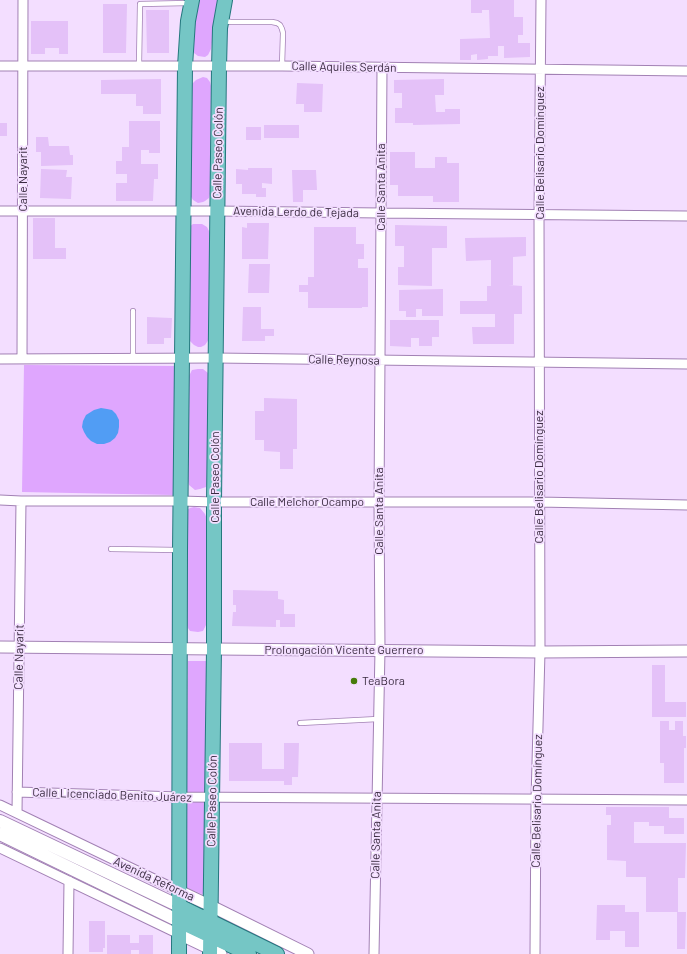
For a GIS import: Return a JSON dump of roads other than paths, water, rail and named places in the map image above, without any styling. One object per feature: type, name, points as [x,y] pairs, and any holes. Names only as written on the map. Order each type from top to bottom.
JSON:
[{"type":"main road","name":"Calle Paseo Colón","points":[[213,948],[210,921],[214,649],[214,502],[219,44],[221,20],[225,0]]},
{"type":"main road","points":[[178,954],[185,66],[188,21],[192,2]]},
{"type":"main road","name":"Avenida Reforma","points":[[0,821],[277,954]]},
{"type":"main road","points":[[0,834],[179,928],[213,948],[249,954]]},
{"type":"street","name":"Calle Nayarit","points":[[22,359],[24,0]]},
{"type":"street","name":"Calle Belisario Domínguez","points":[[535,954],[536,800],[540,652],[539,215],[541,0]]},
{"type":"street","name":"Calle Aquiles Serdán","points":[[0,66],[282,66],[687,71]]},
{"type":"street","name":"Calle Santa Anita","points":[[374,954],[380,650],[379,502],[382,68]]},
{"type":"street","name":"Avenida Lerdo de Tejada","points":[[0,211],[183,210],[381,214],[687,216]]},
{"type":"street","name":"Calle Reynosa","points":[[0,359],[216,358],[687,364]]},
{"type":"street","name":"Calle Melchor Ocampo","points":[[0,500],[214,502],[539,502],[687,505]]},
{"type":"street","name":"Calle Nayarit","points":[[17,814],[21,501]]},
{"type":"street","name":"Prolongación Vicente Guerrero","points":[[0,647],[540,652],[687,651]]},
{"type":"street","name":"Calle Licenciado Benito Juárez","points":[[17,792],[180,797],[687,800]]},
{"type":"street","name":"Avenida Reforma","points":[[0,805],[308,954]]},
{"type":"street","points":[[0,848],[69,881],[179,928]]},
{"type":"street","points":[[68,954],[69,881]]},
{"type":"lane","points":[[139,66],[140,4],[192,2]]},
{"type":"lane","points":[[221,20],[231,22],[272,22],[280,25],[283,33],[282,66]]},
{"type":"lane","points":[[133,311],[133,358]]},
{"type":"lane","points":[[111,549],[180,550]]},
{"type":"lane","points":[[300,723],[378,719]]},
{"type":"water","points":[[101,408],[112,410],[116,414],[119,420],[119,427],[115,438],[110,442],[97,444],[87,437],[82,427],[86,415]]},
{"type":"place","name":"TeaBora","points":[[354,681]]}]
